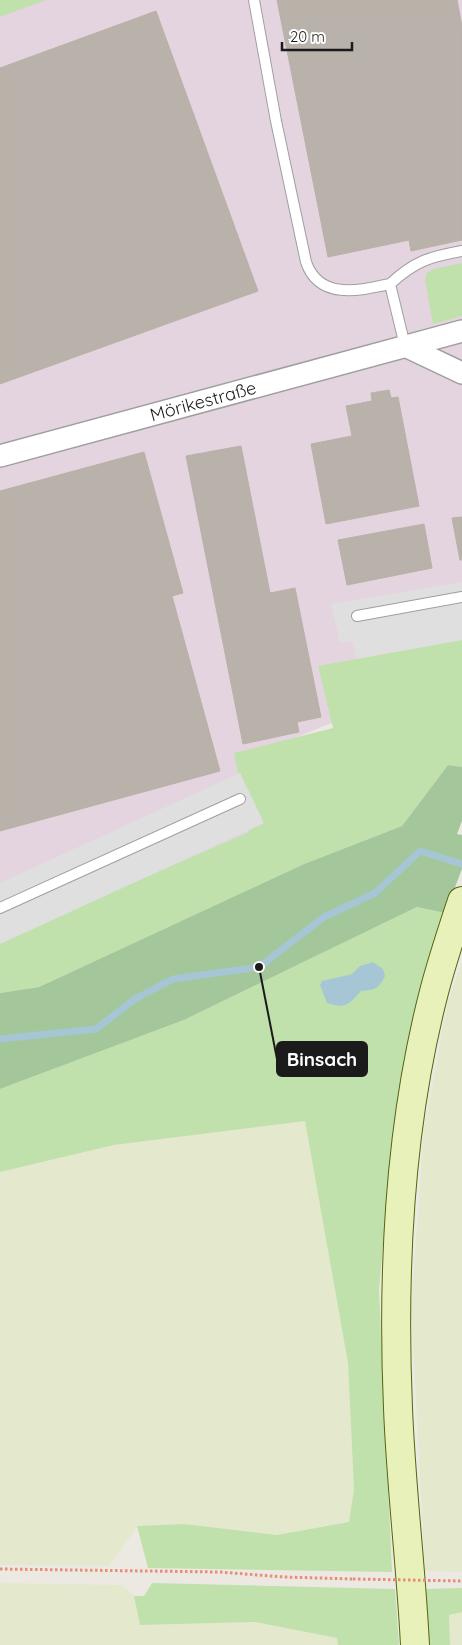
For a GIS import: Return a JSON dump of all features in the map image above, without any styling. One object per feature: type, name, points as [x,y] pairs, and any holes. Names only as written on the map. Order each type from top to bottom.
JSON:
[{"type":"main road","points":[[415,1645],[398,1408],[396,1320],[400,1208],[405,1155],[417,1073],[434,992],[462,902]]},
{"type":"street","name":"Mörikestraße","points":[[0,456],[462,331]]},
{"type":"street","points":[[405,346],[462,373]]},
{"type":"lane","points":[[254,0],[276,121],[306,262],[316,280],[325,286],[337,290],[390,284],[404,272],[424,260],[462,251]]},
{"type":"lane","points":[[390,284],[405,346]]},
{"type":"lane","points":[[357,616],[462,596]]},
{"type":"lane","points":[[0,908],[240,799]]},
{"type":"path","points":[[0,1569],[219,1572],[284,1577],[462,1581]]},
{"type":"shaded area","points":[[0,0],[462,0],[462,669],[247,758],[270,828],[0,984]]},
{"type":"shaded area","points":[[462,582],[462,640],[356,659],[352,641],[340,643],[331,604]]},
{"type":"shaded area","points":[[240,773],[264,823],[0,944],[0,883]]},
{"type":"green space","points":[[0,0],[46,0],[0,17]]},
{"type":"green space","points":[[462,263],[462,316],[433,324],[425,280],[427,273],[433,269]]},
{"type":"green space","points":[[462,640],[462,767],[448,765],[402,826],[304,864],[39,987],[0,993],[0,941],[249,832],[234,753],[333,728],[318,666]]},
{"type":"green space","points":[[448,765],[462,767],[462,821],[457,834],[462,835],[462,869],[445,913],[417,907],[184,1020],[0,1089],[0,993],[39,987],[304,864],[402,826]]},
{"type":"green space","points":[[417,907],[445,913],[417,1004],[392,1143],[379,1290],[392,1572],[148,1568],[137,1526],[184,1524],[277,1535],[349,1522],[354,1489],[348,1363],[305,1121],[114,1145],[0,1172],[0,1089],[184,1020]]},
{"type":"green space","points":[[462,962],[462,1572],[425,1571],[411,1307],[424,1130],[447,1005]]},
{"type":"green space","points":[[305,1121],[348,1363],[354,1489],[349,1523],[277,1535],[184,1524],[138,1526],[109,1566],[0,1565],[0,1172],[114,1145]]},
{"type":"green space","points":[[0,1583],[123,1585],[134,1596],[140,1625],[255,1622],[338,1638],[338,1645],[0,1645]]},
{"type":"green space","points":[[152,1583],[395,1589],[399,1645],[338,1645],[337,1638],[255,1622],[140,1625],[134,1596],[144,1596]]},
{"type":"green space","points":[[462,1588],[462,1612],[449,1615],[450,1645],[427,1645],[423,1589]]},
{"type":"green space","points":[[462,1612],[462,1645],[450,1645],[449,1614]]},
{"type":"water","points":[[373,962],[383,969],[385,976],[381,984],[373,989],[361,991],[353,1000],[343,1006],[327,1003],[320,985],[322,981],[352,974],[360,966]]},
{"type":"building","points":[[277,0],[457,0],[462,26],[462,240],[411,251],[409,240],[328,257]]},
{"type":"building","points":[[156,11],[258,291],[0,384],[0,68]]},
{"type":"building","points":[[389,390],[391,398],[398,397],[419,506],[326,524],[311,444],[352,436],[346,406],[372,401],[371,393]]},
{"type":"building","points":[[241,446],[270,593],[295,588],[321,717],[297,722],[299,732],[243,744],[186,456]]},
{"type":"building","points":[[144,452],[183,593],[172,596],[220,771],[0,831],[0,491]]},
{"type":"building","points":[[462,517],[462,560],[460,560],[452,518]]},
{"type":"building","points":[[424,524],[432,568],[347,585],[338,540]]},
{"type":"waterway","points":[[0,1039],[96,1029],[135,999],[173,979],[259,967],[324,917],[375,893],[420,851],[462,864]]},
{"type":"place","name":"Binsach","points":[[259,967]]}]
